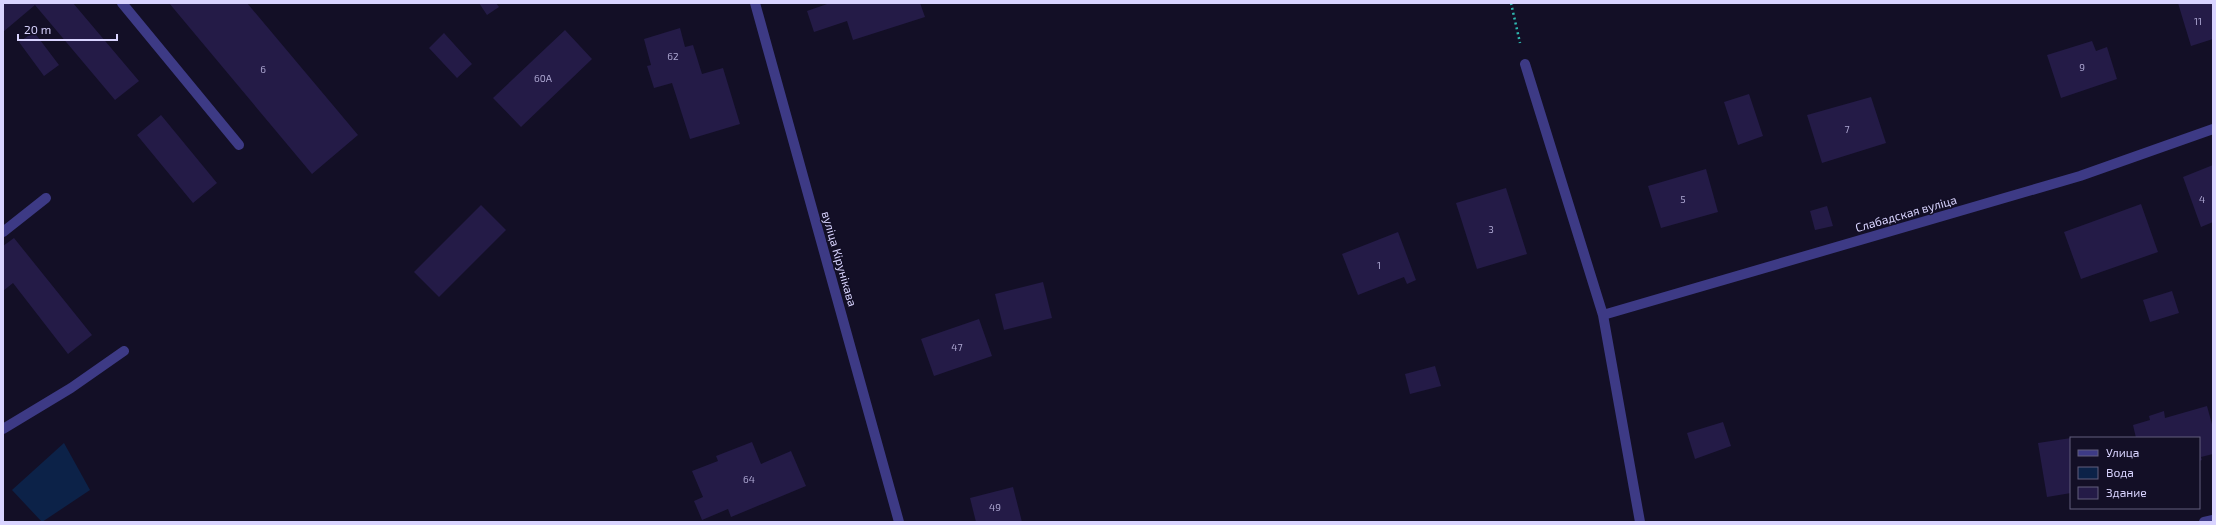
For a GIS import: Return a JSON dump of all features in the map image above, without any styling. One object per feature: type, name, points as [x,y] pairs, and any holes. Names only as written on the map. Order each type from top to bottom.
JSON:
[{"type":"street","points":[[122,3],[240,145]]},
{"type":"street","name":"вуліца Кірунікава","points":[[755,3],[899,522]]},
{"type":"street","points":[[1525,64],[1603,315],[1640,522]]},
{"type":"street","name":"Слабадская вуліца","points":[[1603,315],[2080,176],[2213,129]]},
{"type":"street","points":[[3,232],[46,198]]},
{"type":"street","points":[[3,428],[71,388],[124,352]]},
{"type":"street","points":[[2204,522],[2213,520]]},
{"type":"path","points":[[1510,3],[1525,64]]},
{"type":"water","points":[[64,443],[90,490],[42,522],[12,490]]},
{"type":"building","points":[[3,3],[73,3],[139,81],[115,100],[35,5],[3,32]]},
{"type":"building","points":[[169,3],[247,3],[358,135],[312,174]]},
{"type":"building","points":[[479,3],[496,3],[499,7],[487,15]]},
{"type":"building","points":[[830,3],[920,3],[925,17],[853,40],[847,21],[814,32],[807,11]]},
{"type":"building","points":[[2178,3],[2213,3],[2213,39],[2191,46]]},
{"type":"building","points":[[680,28],[685,47],[693,45],[702,74],[723,68],[740,124],[690,139],[672,83],[654,88],[647,66],[651,65],[644,39]]},
{"type":"building","points":[[565,30],[592,59],[521,127],[493,98]]},
{"type":"building","points":[[34,32],[59,65],[44,76],[19,42]]},
{"type":"building","points":[[444,33],[472,64],[457,78],[429,48]]},
{"type":"building","points":[[2092,41],[2096,51],[2107,47],[2117,79],[2061,98],[2047,55]]},
{"type":"building","points":[[1749,94],[1763,136],[1738,145],[1724,102]]},
{"type":"building","points":[[1871,97],[1886,143],[1822,163],[1807,115]]},
{"type":"building","points":[[161,115],[217,183],[193,203],[137,135]]},
{"type":"building","points":[[2213,165],[2213,222],[2201,227],[2183,177]]},
{"type":"building","points":[[1706,169],[1718,212],[1661,228],[1648,186]]},
{"type":"building","points":[[1506,188],[1527,254],[1477,269],[1456,203]]},
{"type":"building","points":[[2141,204],[2158,252],[2081,279],[2064,232]]},
{"type":"building","points":[[481,205],[506,230],[439,297],[414,272]]},
{"type":"building","points":[[1827,206],[1833,226],[1815,230],[1810,211]]},
{"type":"building","points":[[1398,232],[1416,280],[1407,284],[1404,277],[1358,295],[1342,254]]},
{"type":"building","points":[[14,238],[92,335],[68,354],[13,283],[3,291],[3,246]]},
{"type":"building","points":[[1043,282],[1052,318],[1004,330],[995,294]]},
{"type":"building","points":[[2172,291],[2179,313],[2150,322],[2143,300]]},
{"type":"building","points":[[979,319],[992,356],[934,376],[921,339]]},
{"type":"building","points":[[1435,366],[1441,386],[1410,394],[1405,374]]},
{"type":"building","points":[[2207,406],[2213,428],[2213,454],[2201,457],[2202,460],[2200,461],[2200,437],[2136,437],[2133,425],[2150,420],[2149,416],[2164,411],[2165,418]]},
{"type":"building","points":[[1723,422],[1731,446],[1695,459],[1687,433]]},
{"type":"building","points":[[2070,438],[2070,493],[2047,497],[2038,443]]},
{"type":"building","points":[[752,442],[761,464],[791,451],[806,486],[731,517],[728,509],[702,520],[694,501],[703,497],[692,471],[718,461],[716,456]]},
{"type":"building","points":[[1013,487],[1022,522],[976,522],[970,498]]}]
